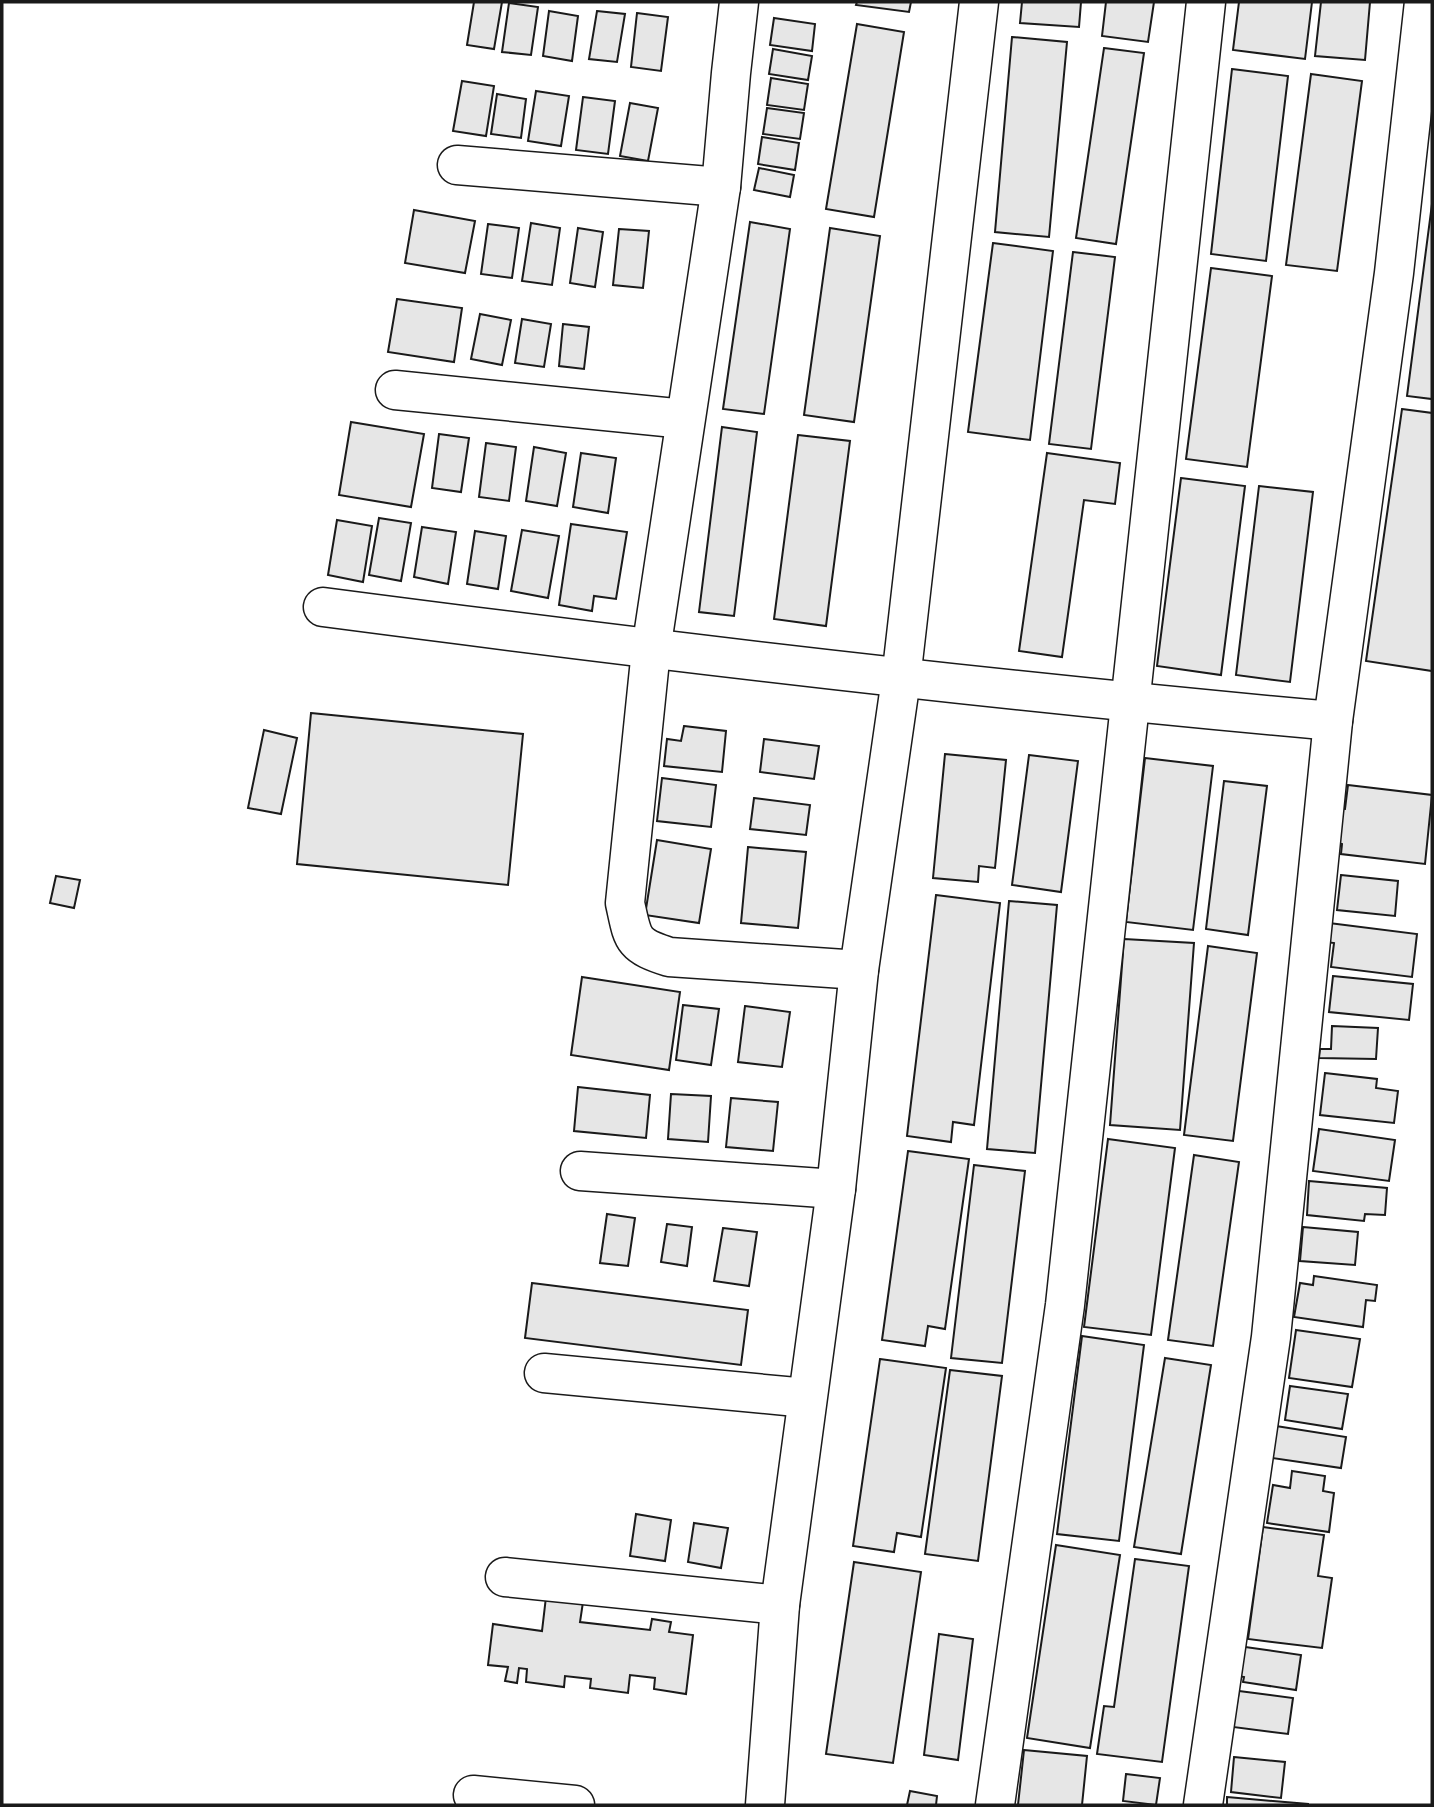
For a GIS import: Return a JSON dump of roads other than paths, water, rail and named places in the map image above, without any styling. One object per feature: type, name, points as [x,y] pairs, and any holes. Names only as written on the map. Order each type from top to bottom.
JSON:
[{"type":"street","points":[[739,2],[722,187],[651,650],[625,903],[632,936],[645,949],[668,957],[859,970]]},
{"type":"street","points":[[765,1805],[780,1605],[836,1189],[859,970],[901,679],[979,2]]},
{"type":"street","points":[[995,1805],[1065,1305],[1206,2]]},
{"type":"street","points":[[1203,1805],[1271,1337],[1333,721],[1394,273],[1424,2]]},
{"type":"street","points":[[457,165],[722,187]]},
{"type":"street","points":[[396,390],[685,419]]},
{"type":"street","points":[[323,607],[651,650],[901,679],[1333,721]]},
{"type":"street","points":[[580,1171],[836,1189]]},
{"type":"street","points":[[544,1373],[807,1398]]},
{"type":"street","points":[[505,1577],[780,1605]]},
{"type":"street","points":[[474,1795],[575,1805]]}]
